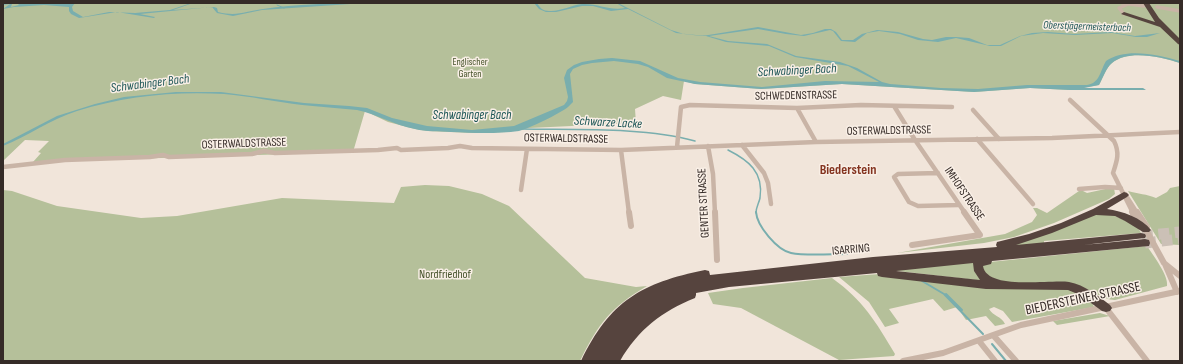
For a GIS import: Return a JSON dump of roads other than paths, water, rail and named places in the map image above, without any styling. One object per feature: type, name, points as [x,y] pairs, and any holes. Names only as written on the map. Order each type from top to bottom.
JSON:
[{"type":"highway","points":[[1145,4],[1161,25]]},
{"type":"highway","points":[[1154,5],[1159,16],[1180,43]]},
{"type":"highway","points":[[1124,14],[1161,25],[1180,38]]},
{"type":"highway","points":[[1145,20],[1151,19],[1153,15]]},
{"type":"highway","points":[[1170,31],[1180,33]]},
{"type":"highway","points":[[948,254],[1013,242],[1092,213],[1118,200],[1123,192]]},
{"type":"highway","points":[[883,270],[1005,256],[1144,236],[1134,221],[1115,213],[1092,213]]},
{"type":"highway","name":"ISARRING","points":[[596,361],[603,345],[622,320],[638,306],[659,293],[682,285],[709,279],[775,271],[1144,236]]},
{"type":"highway","points":[[1001,286],[988,282],[981,276],[978,269],[978,264],[1005,256]]},
{"type":"highway","points":[[587,361],[598,336],[616,315],[632,301],[656,288],[686,277],[708,273],[755,269],[775,271]]},
{"type":"highway","points":[[883,270],[1001,286],[1069,286],[1084,292],[1106,308]]},
{"type":"highway","name":"ISARRING","points":[[605,361],[611,348],[621,333],[643,311],[665,298],[682,292],[729,283],[856,271],[883,270]]},
{"type":"highway","points":[[614,361],[625,341],[641,323],[664,307],[691,295],[720,288],[729,283]]},
{"type":"street","points":[[1124,14],[1120,8],[1124,4],[1145,4]]},
{"type":"street","points":[[1154,5],[1180,11]]},
{"type":"street","points":[[1070,100],[1114,141],[1118,149],[1117,161],[1113,170],[1144,236],[1164,263],[1179,291]]},
{"type":"street","name":"SCHWEDENSTRASSE","points":[[677,147],[681,108],[690,105],[797,108],[842,105],[952,107]]},
{"type":"street","name":"IMHOFSTRASSE","points":[[894,106],[958,205],[980,235],[912,246]]},
{"type":"street","points":[[797,108],[816,142]]},
{"type":"street","points":[[972,110],[999,139]]},
{"type":"street","name":"OSTERWALDSTRASSE","points":[[3,167],[65,160],[150,157],[163,155],[169,157],[248,154],[264,151],[275,153],[378,150],[397,148],[401,150],[470,146],[472,148],[621,150],[816,142],[999,139],[1180,132]]},
{"type":"street","points":[[977,139],[1033,204]]},
{"type":"street","points":[[742,145],[748,155],[756,161],[766,175],[771,204]]},
{"type":"street","name":"GENTER STRASSE","points":[[708,146],[714,182],[717,260]]},
{"type":"street","points":[[521,190],[527,149]]},
{"type":"street","points":[[621,150],[631,226]]},
{"type":"street","points":[[938,173],[895,175],[894,177],[909,202],[913,204],[918,206],[958,205]]},
{"type":"street","points":[[1079,189],[1097,189],[1107,186],[1123,192]]},
{"type":"street","points":[[1164,263],[1180,276]]},
{"type":"street","name":"BIEDERSTEINER STRASSE","points":[[906,361],[943,353],[1021,325],[1106,308],[1179,291]]},
{"type":"street","points":[[1106,308],[1147,361]]},
{"type":"street","points":[[993,335],[1016,361]]},
{"type":"street","points":[[979,341],[995,361]]},
{"type":"water","points":[[3,3],[16,3],[12,4],[11,7],[19,5],[17,3],[75,3],[72,7],[73,11],[83,17],[115,12],[79,18],[71,14],[69,7],[44,5],[3,9],[10,4],[3,5]]},
{"type":"water","points":[[191,3],[193,3],[173,10],[206,8],[140,14],[155,17],[154,18],[119,12],[135,13],[170,10]]},
{"type":"water","points":[[365,3],[262,10],[233,16],[217,13],[212,7],[217,8],[218,12],[231,14],[276,7]]},
{"type":"water","points":[[534,3],[537,3],[543,10],[547,11],[582,4],[619,9],[625,8],[616,3],[618,3],[671,30],[683,34],[676,33],[628,9],[611,11],[593,6],[582,6],[556,12],[546,12],[539,9]]},
{"type":"water","points":[[758,27],[801,35],[831,29],[836,32],[842,40],[853,40],[862,34],[877,30],[898,32],[923,39],[932,40],[946,37],[969,38],[987,45],[1000,45],[1020,36],[1032,33],[1048,32],[1074,34],[1111,32],[1135,36],[1160,33],[1147,37],[1136,37],[1112,33],[1075,35],[1043,33],[1021,36],[1001,46],[990,46],[956,38],[938,42],[918,40],[900,34],[879,31],[867,33],[855,42],[841,41],[833,31],[830,30],[804,36],[758,29],[709,36],[728,41],[767,44],[796,56],[840,62],[857,68],[882,82],[890,84],[941,88],[978,89],[1027,85],[1087,85],[1095,82],[1106,61],[1123,54],[1133,53],[1162,56],[1180,61],[1180,63],[1164,58],[1136,55],[1127,56],[1110,65],[1099,85],[1084,88],[1143,88],[1146,90],[1070,90],[1030,88],[974,92],[842,84],[761,89],[695,84],[667,78],[648,67],[638,64],[614,61],[592,63],[573,69],[570,74],[573,102],[564,110],[551,117],[519,131],[485,133],[424,131],[400,125],[357,110],[302,105],[224,94],[187,93],[131,98],[77,111],[58,118],[3,146],[3,144],[57,116],[95,104],[124,97],[176,92],[221,92],[304,103],[367,108],[392,118],[427,126],[472,130],[514,126],[564,105],[568,97],[564,78],[567,70],[574,65],[582,62],[612,58],[640,61],[678,78],[700,82],[762,87],[825,81],[879,82],[848,66],[795,57],[769,46],[726,42],[704,36]]},
{"type":"waterway","name":"Oberstjägermeisterbach","points":[[277,5],[284,8]]},
{"type":"waterway","name":"Schwarze Lacke","points":[[522,129],[632,131],[654,133],[695,141]]},
{"type":"waterway","name":"Schwarze Lacke","points":[[728,150],[742,158],[757,174],[761,189],[756,212]]},
{"type":"waterway","name":"Schwarze Lacke","points":[[756,212],[760,224],[769,237],[786,251],[791,253],[818,255],[847,254]]},
{"type":"waterway","name":"Schwarze Lacke","points":[[922,281],[944,294],[983,334]]},
{"type":"waterway","name":"Schwarze Lacke","points":[[946,294],[962,310]]},
{"type":"waterway","points":[[992,344],[1006,361]]},
{"type":"tunnel","points":[[1142,236],[1180,232]]},
{"type":"tunnel","points":[[1145,243],[1180,239]]},
{"type":"district","name":"Biederstein","points":[[848,170]]},
{"type":"park label","name":"Englischer Garten","points":[[470,68]]},
{"type":"park label","name":"Nordfriedhof","points":[[445,275]]},
{"type":"water label","name":"Schwabinger Bach","points":[[797,71]]},
{"type":"water label","name":"Schwabinger Bach","points":[[150,84]]},
{"type":"water label","name":"Schwabinger Bach","points":[[472,116]]}]
